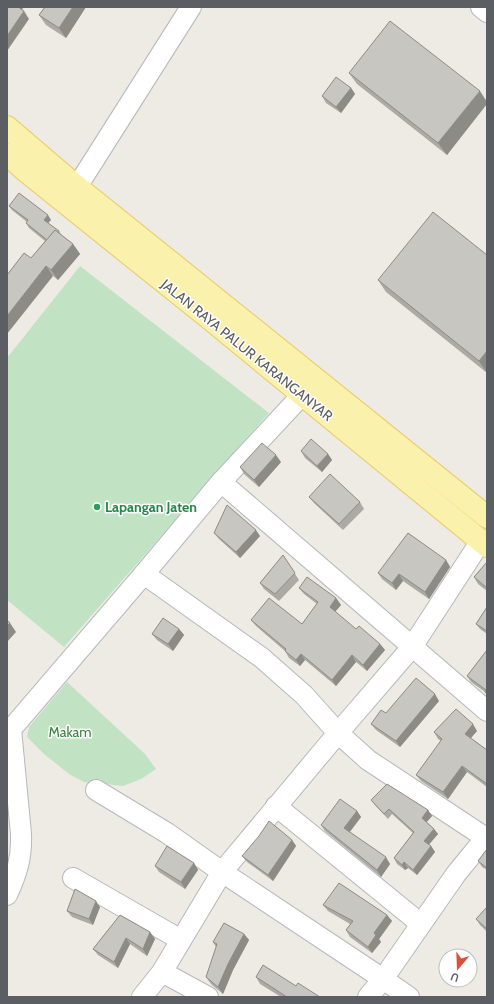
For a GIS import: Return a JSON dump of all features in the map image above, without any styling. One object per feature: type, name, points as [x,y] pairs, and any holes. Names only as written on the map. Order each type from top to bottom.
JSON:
[{"type":"main road","name":"JALAN RAYA PALUR KARANGANYAR","points":[[7,126],[79,184],[209,318],[308,387],[487,517]]},
{"type":"main road","name":"JALAN RAYA PALUR KARANGANYAR","points":[[7,154],[79,184]]},
{"type":"main road","name":"JALAN RAYA PALUR KARANGANYAR","points":[[308,387],[485,544]]},
{"type":"street","points":[[79,184],[191,7]]},
{"type":"street","points":[[481,7],[487,12]]},
{"type":"street","points":[[7,895],[18,870],[21,851],[21,834],[9,732],[221,482],[308,387]]},
{"type":"street","points":[[221,482],[487,711]]},
{"type":"street","points":[[142,997],[162,972],[222,872],[276,806],[412,647],[475,550],[485,544]]},
{"type":"street","points":[[144,574],[262,658],[304,695],[338,733],[368,760],[486,837],[456,874],[368,997]]},
{"type":"street","points":[[96,790],[167,833],[222,872],[383,978],[409,997]]},
{"type":"street","points":[[276,806],[421,924]]},
{"type":"street","points":[[73,878],[181,940]]},
{"type":"street","points":[[162,972],[208,997]]},
{"type":"green space","name":"Lapangan Jaten","points":[[80,266],[269,413],[64,647],[7,600],[7,358]]},
{"type":"green space","name":"Makam","points":[[67,682],[145,754],[156,769],[141,779],[123,786],[84,782],[69,774],[44,754],[27,737],[29,727]]},
{"type":"building","points":[[7,7],[18,7],[24,11],[7,36]]},
{"type":"building","points":[[45,7],[73,7],[59,28],[39,15]]},
{"type":"building","points":[[390,21],[480,91],[438,143],[349,73]]},
{"type":"building","points":[[336,77],[351,88],[336,107],[322,96]]},
{"type":"building","points":[[19,193],[48,215],[44,220],[59,231],[58,233],[55,230],[47,240],[26,223],[28,220],[9,206]]},
{"type":"building","points":[[433,212],[487,255],[487,351],[479,361],[378,280]]},
{"type":"building","points":[[55,230],[73,244],[51,270],[46,266],[7,316],[7,275],[24,253],[31,258]]},
{"type":"building","points":[[311,439],[328,454],[317,466],[301,451]]},
{"type":"building","points":[[262,443],[276,455],[254,480],[240,467]]},
{"type":"building","points":[[330,474],[360,502],[339,524],[309,497]]},
{"type":"building","points":[[227,505],[256,530],[236,552],[214,533]]},
{"type":"building","points":[[408,533],[446,560],[425,592],[399,574],[392,583],[378,573]]},
{"type":"building","points":[[283,555],[295,573],[275,594],[260,583]]},
{"type":"building","points":[[487,562],[487,588],[474,577]]},
{"type":"building","points":[[307,577],[336,598],[330,607],[356,629],[359,626],[380,644],[363,665],[352,655],[332,680],[301,654],[296,660],[285,651],[286,649],[251,620],[269,598],[302,624],[318,602],[299,588]]},
{"type":"building","points":[[487,607],[487,631],[476,624]]},
{"type":"building","points":[[163,618],[179,629],[168,644],[152,634]]},
{"type":"building","points":[[487,650],[487,694],[485,692],[486,690],[467,676]]},
{"type":"building","points":[[416,678],[435,694],[396,741],[371,724],[381,710],[386,713]]},
{"type":"building","points":[[456,709],[473,724],[465,734],[487,750],[487,784],[462,766],[443,792],[416,775],[442,739],[434,732]]},
{"type":"building","points":[[387,784],[428,810],[422,818],[434,829],[424,841],[431,846],[413,870],[404,862],[402,865],[394,858],[414,832],[389,809],[384,814],[371,800]]},
{"type":"building","points":[[340,799],[357,811],[344,828],[386,857],[377,870],[321,825]]},
{"type":"building","points":[[269,821],[292,840],[268,875],[242,856],[259,836]]},
{"type":"building","points":[[167,846],[194,863],[181,882],[155,866]]},
{"type":"building","points":[[487,849],[487,868],[478,861]]},
{"type":"building","points":[[339,883],[387,915],[374,933],[376,935],[368,947],[346,930],[353,921],[323,905]]},
{"type":"building","points":[[75,889],[96,901],[89,919],[67,911]]},
{"type":"building","points":[[487,907],[487,929],[476,919]]},
{"type":"building","points":[[120,915],[150,932],[143,949],[126,938],[114,962],[93,949]]},
{"type":"building","points":[[224,923],[244,934],[218,987],[206,977],[217,944],[213,942]]},
{"type":"building","points":[[263,965],[296,986],[298,983],[320,997],[287,997],[256,977]]},
{"type":"place","name":"Lapangan Jaten","points":[[97,507]]}]
